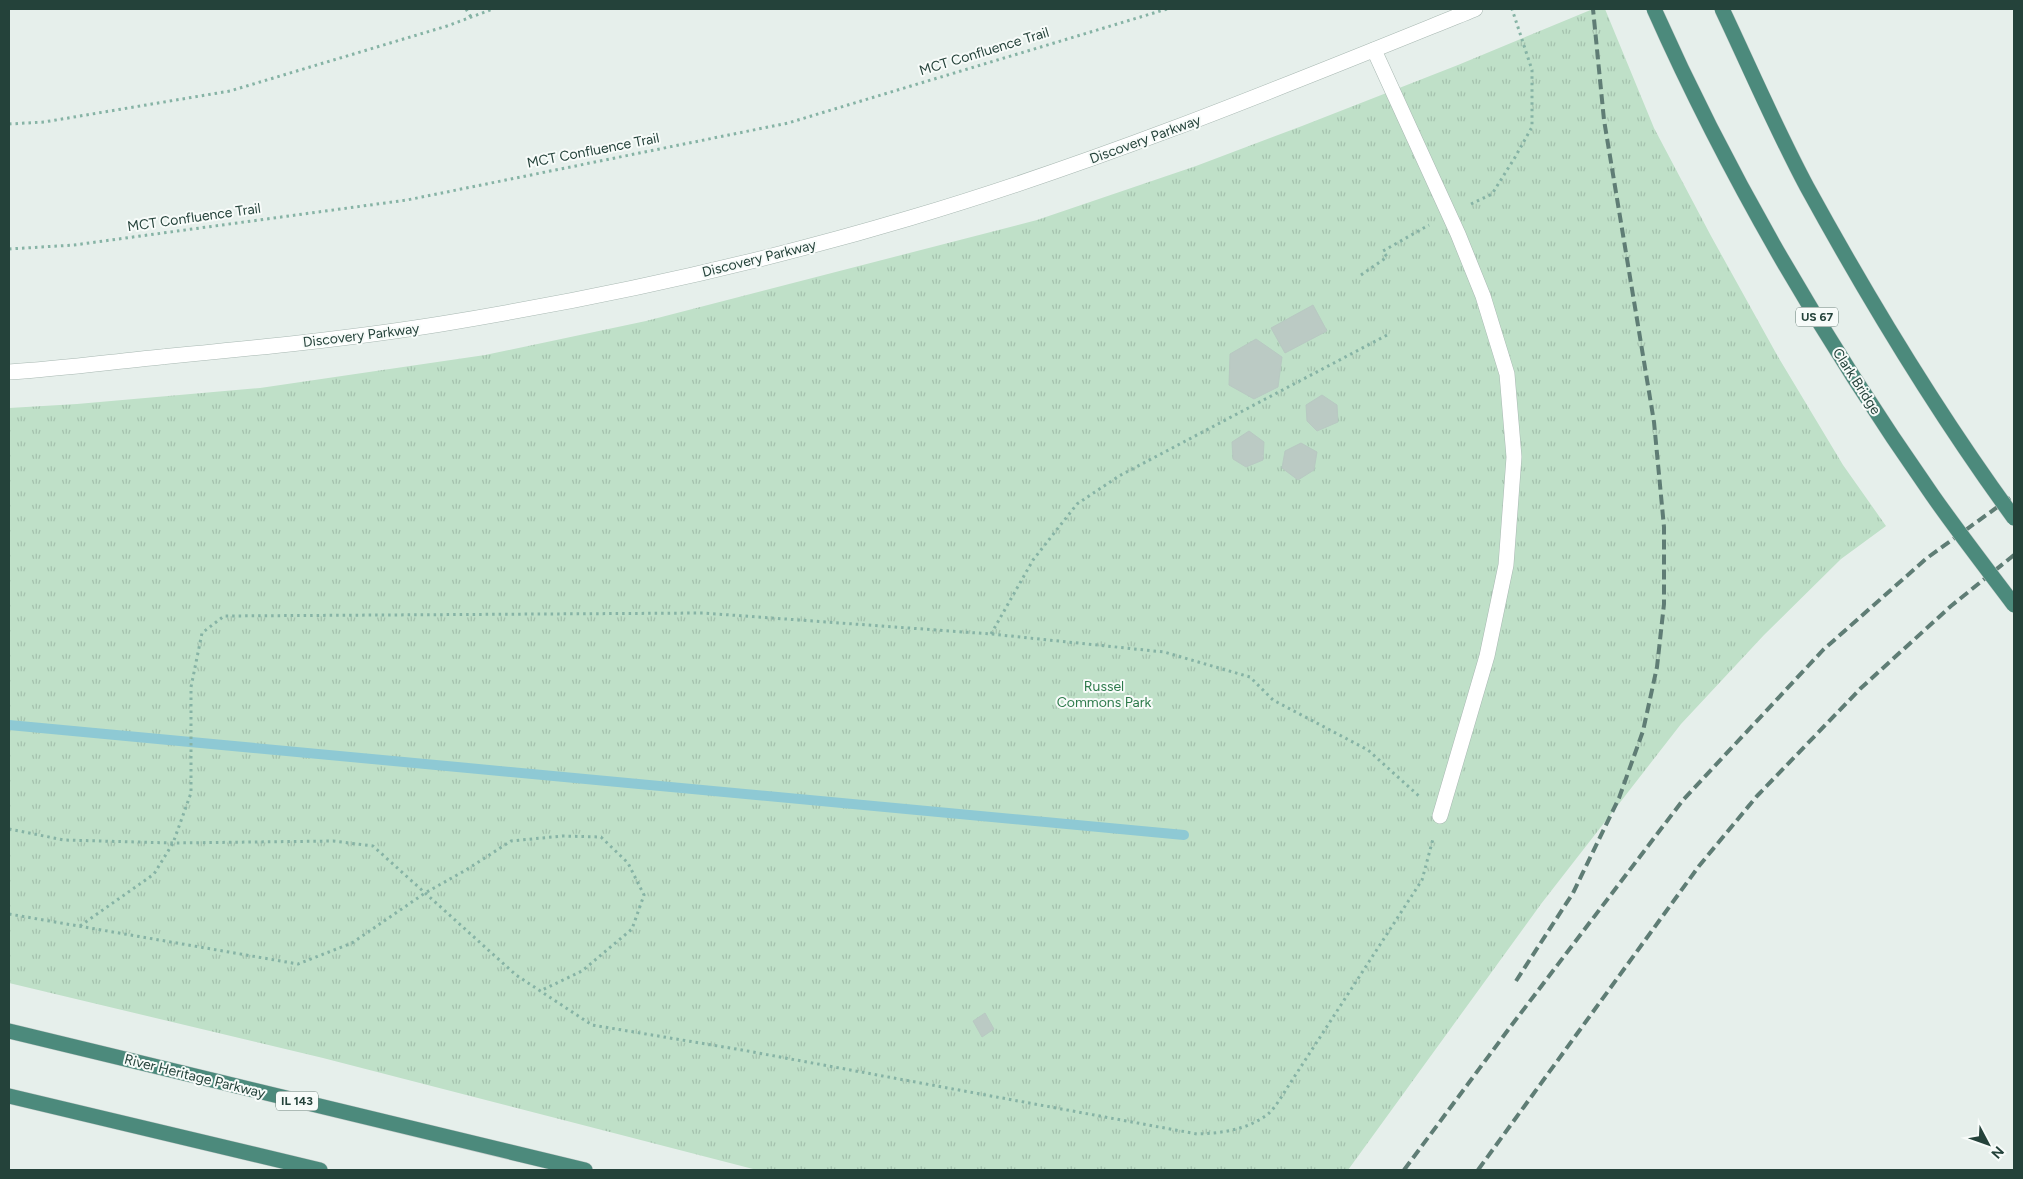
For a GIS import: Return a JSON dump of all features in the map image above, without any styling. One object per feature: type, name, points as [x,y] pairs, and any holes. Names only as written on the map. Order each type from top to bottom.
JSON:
[{"type":"highway","name":"Clark Bridge","points":[[1654,9],[1671,47],[1767,234],[1855,379],[1933,496],[2014,606]]},
{"type":"highway","points":[[1722,9],[1807,186],[1891,332],[1970,457],[2014,518]]},
{"type":"highway","name":"River Heritage Parkway","points":[[9,1031],[585,1170]]},
{"type":"highway","points":[[9,1096],[320,1170]]},
{"type":"street","name":"Discovery Parkway","points":[[9,372],[242,350],[438,325],[594,297],[752,261],[909,219],[1041,177],[1241,104],[1475,9]]},
{"type":"street","points":[[1374,50],[1450,214],[1483,296],[1507,374],[1514,457],[1506,565],[1487,656],[1440,816]]},
{"type":"path","points":[[466,9],[471,17]]},
{"type":"path","points":[[9,124],[44,122],[230,90],[447,26],[493,9]]},
{"type":"path","name":"MCT Confluence Trail","points":[[9,249],[74,245],[406,200],[788,123],[1167,9]]},
{"type":"path","points":[[1361,275],[1387,257],[1383,250],[1492,194],[1514,159],[1532,127],[1532,70],[1512,9]]},
{"type":"path","points":[[992,634],[1033,560],[1077,504],[1119,476],[1389,334]]},
{"type":"path","points":[[9,829],[64,840],[173,843],[333,841],[373,846],[516,975],[592,1025],[761,1053],[1197,1134],[1224,1133],[1247,1126],[1269,1113],[1422,880],[1440,816],[1368,750],[1273,700],[1250,677],[1164,652],[992,634],[703,613],[224,616],[202,633],[191,687],[191,794],[173,843],[154,874],[80,926]]},
{"type":"path","points":[[9,914],[298,964],[352,943],[425,893],[466,870],[511,841],[562,836],[601,837],[628,863],[644,895],[632,929],[582,971],[540,991]]},
{"type":"green space","name":"Russel Commons Park","points":[[1593,9],[1605,9],[1654,128],[1777,355],[1843,465],[1886,526],[1841,559],[1764,635],[1681,724],[1541,904],[1348,1170],[757,1170],[323,1058],[9,983],[9,408],[260,388],[485,355],[646,321],[1037,220],[1196,166],[1302,126],[1458,65]]},
{"type":"building","points":[[1313,305],[1327,331],[1285,353],[1271,328]]},
{"type":"building","points":[[1256,339],[1282,357],[1278,387],[1254,399],[1229,385],[1230,354]]},
{"type":"building","points":[[1322,395],[1337,405],[1338,422],[1317,431],[1307,421],[1306,405]]},
{"type":"building","points":[[1249,431],[1264,442],[1263,460],[1246,467],[1233,459],[1232,442]]},
{"type":"building","points":[[1301,443],[1317,452],[1314,470],[1298,480],[1282,468],[1285,451]]},
{"type":"building","points":[[985,1013],[994,1029],[982,1037],[973,1021]]},
{"type":"waterway","points":[[9,725],[1184,835]]},
{"type":"railway","points":[[1516,981],[1573,893],[1619,798],[1643,731],[1657,667],[1664,604],[1664,527],[1654,422],[1604,120],[1593,9]]},
{"type":"railway","points":[[1404,1170],[1683,800],[1823,650],[1927,558],[2014,495]]},
{"type":"railway","points":[[1478,1170],[1699,866],[1757,796],[1861,688],[1951,606],[2014,555]]}]
